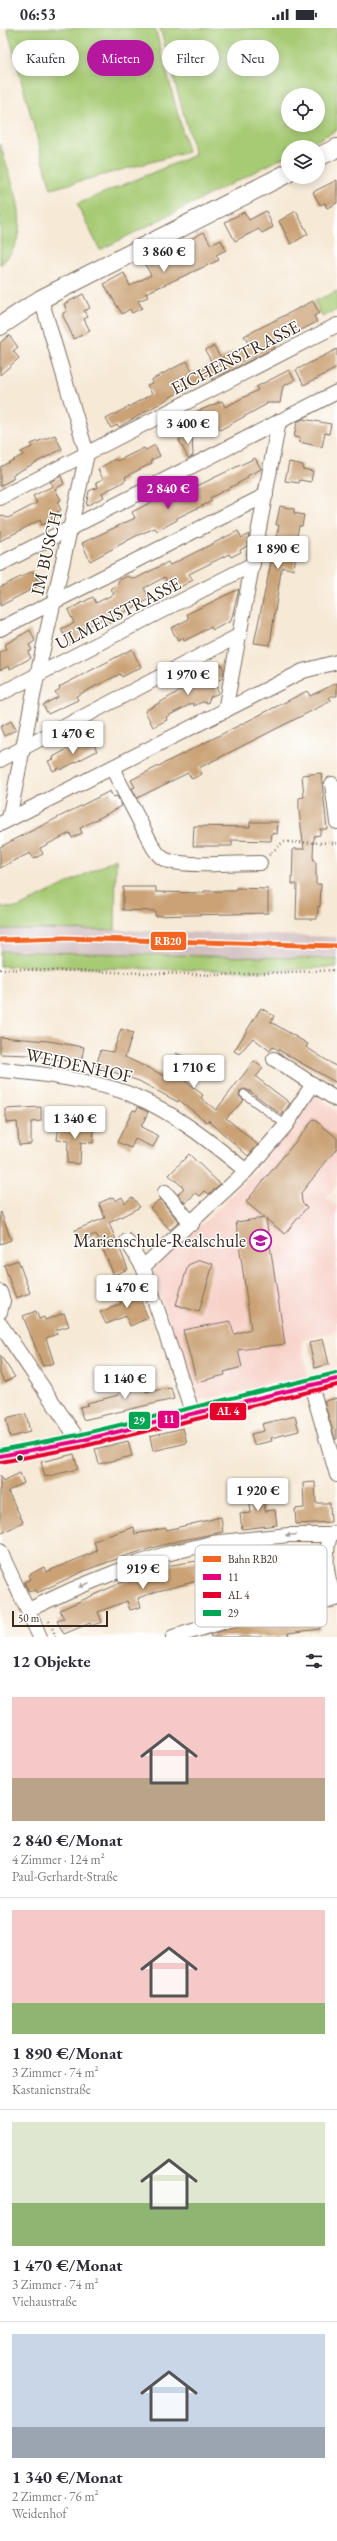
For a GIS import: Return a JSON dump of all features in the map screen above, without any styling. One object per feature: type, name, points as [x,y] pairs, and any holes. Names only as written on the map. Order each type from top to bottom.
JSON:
[{"type":"street","points":[[325,154],[337,148]]},
{"type":"street","points":[[0,326],[41,300],[281,177]]},
{"type":"street","name":"IM BUSCH","points":[[5,821],[23,748],[37,676],[72,527],[87,454],[41,300]]},
{"type":"street","name":"EICHENSTRASSE","points":[[0,498],[337,325]]},
{"type":"street","points":[[0,564],[337,392]]},
{"type":"street","points":[[225,711],[279,421]]},
{"type":"street","points":[[0,629],[266,495]]},
{"type":"street","name":"ULMENSTRASSE","points":[[0,694],[253,564]]},
{"type":"street","points":[[0,760],[240,635]]},
{"type":"street","points":[[5,821],[304,671],[337,662]]},
{"type":"street","points":[[112,768],[152,847],[160,856],[169,860],[183,862],[260,863]]},
{"type":"street","points":[[332,784],[337,822]]},
{"type":"street","points":[[274,1059],[337,1100]]},
{"type":"street","name":"WEIDENHOF","points":[[0,1070],[82,1082],[130,1094],[170,1115],[220,1150],[246,1171]]},
{"type":"street","points":[[143,1267],[192,1224],[246,1171],[286,1125],[313,1084]]},
{"type":"street","points":[[165,1192],[192,1224]]},
{"type":"street","points":[[127,1240],[143,1267],[193,1414]]},
{"type":"street","points":[[0,1292],[2,1301],[0,1312]]},
{"type":"street","points":[[0,1324],[79,1441]]},
{"type":"street","points":[[0,1456],[79,1441],[337,1379]]},
{"type":"street","points":[[311,1385],[337,1475]]},
{"type":"street","points":[[204,1545],[289,1535],[333,1534],[327,1548]]},
{"type":"street","points":[[28,1610],[70,1590],[166,1554],[195,1547]]},
{"type":"street","points":[[0,1551],[40,1637]]},
{"type":"street","points":[[327,1572],[330,1588],[337,1600],[327,1602]]},
{"type":"street","points":[[172,1637],[206,1627]]},
{"type":"lane","points":[[244,1094],[286,1125]]},
{"type":"path","points":[[260,863],[283,842],[337,843]]},
{"type":"path","points":[[0,969],[221,975],[337,970]]},
{"type":"shaded area","points":[[0,929],[115,930],[337,937],[337,959],[0,951]]},
{"type":"shaded area","name":"Marienschule-Realschule","points":[[317,1096],[337,1111],[337,1185],[326,1198],[337,1207],[337,1330],[301,1341],[308,1377],[195,1401],[153,1273],[157,1265],[211,1216],[257,1169],[310,1098]]},
{"type":"green space","points":[[7,28],[155,28],[162,54],[162,76],[168,76],[188,152],[51,189],[20,76],[79,76],[79,40],[12,40],[12,46]]},
{"type":"green space","points":[[160,28],[337,28],[337,130],[318,140],[281,140],[281,159],[100,250],[77,204],[195,155],[173,76],[219,76],[219,40],[163,40]]},
{"type":"green space","points":[[0,144],[15,191],[20,223],[18,238],[11,252],[0,265]]},
{"type":"green space","points":[[337,291],[337,310],[322,317],[315,301]]},
{"type":"green space","points":[[116,859],[115,930],[0,929],[0,907],[17,908]]},
{"type":"green space","points":[[0,951],[337,959],[337,967],[258,971],[0,966]]},
{"type":"building","points":[[337,180],[337,203],[327,208],[325,203],[320,205],[313,192]]},
{"type":"building","points":[[266,211],[273,227],[262,233],[259,229],[235,241],[225,222],[244,212],[249,220]]},
{"type":"building","points":[[296,211],[308,234],[291,244],[279,221]]},
{"type":"building","points":[[204,232],[211,245],[221,240],[226,250],[216,255],[219,260],[146,293],[148,297],[138,301],[142,308],[132,313],[130,309],[122,314],[104,284],[124,273],[130,286],[151,275],[144,263],[164,253],[169,263],[190,252],[185,242]]},
{"type":"building","points":[[83,294],[90,308],[84,311],[88,317],[84,319],[90,331],[74,339],[63,316],[63,313],[67,311],[64,304]]},
{"type":"building","points":[[313,301],[319,313],[314,316],[317,322],[273,344],[274,348],[212,380],[211,377],[183,390],[119,427],[117,425],[111,428],[106,419],[152,394],[147,385],[152,383],[151,380],[187,361],[193,373],[212,363],[205,350],[214,346],[221,358],[249,345],[244,336]]},
{"type":"building","points":[[9,335],[18,347],[13,351],[19,358],[0,375],[0,343]]},
{"type":"building","points":[[337,349],[337,368],[304,385],[296,370]]},
{"type":"building","points":[[289,370],[295,380],[283,386],[280,403],[266,403],[267,404],[220,430],[216,421],[192,433],[190,419],[198,415],[196,412],[222,401],[225,407],[258,390],[256,387]]},
{"type":"building","points":[[303,419],[331,424],[329,434],[325,433],[322,447],[299,442],[300,438],[294,437],[297,422]]},
{"type":"building","points":[[192,433],[193,456],[188,458],[179,440]]},
{"type":"building","points":[[55,435],[62,449],[12,475],[14,478],[0,486],[0,467],[23,455],[21,452],[32,447],[31,444]]},
{"type":"building","points":[[155,445],[160,456],[151,460],[152,463],[125,477],[126,480],[120,484],[102,493],[104,497],[86,506],[89,491],[98,487],[96,482],[103,479],[98,469],[115,459],[117,461],[144,448],[146,450]]},
{"type":"building","points":[[255,458],[261,469],[247,476],[248,478],[210,498],[212,501],[177,518],[177,520],[157,531],[155,528],[136,536],[90,561],[82,543],[135,518],[132,512],[153,501],[194,484],[195,487]]},
{"type":"building","points":[[289,462],[303,465],[302,469],[313,471],[311,482],[300,480],[299,483],[285,481]]},
{"type":"building","points":[[61,476],[64,484],[55,489],[61,500],[57,502],[61,510],[57,512],[59,516],[42,525],[40,520],[0,541],[0,515],[8,518],[37,503],[33,496],[53,486],[50,482]]},
{"type":"building","points":[[280,506],[294,509],[294,513],[304,515],[302,526],[299,526],[293,554],[296,554],[294,570],[283,567],[281,571],[270,645],[254,643],[279,525],[276,525]]},
{"type":"building","points":[[238,531],[242,538],[249,534],[247,546],[240,550],[241,552],[231,557],[229,554],[189,574],[193,580],[175,590],[171,589],[165,577],[144,588],[150,599],[119,615],[120,618],[107,624],[104,618],[78,631],[82,638],[69,645],[61,629],[74,623],[68,610],[93,597],[96,603],[114,594],[111,589],[117,585],[119,580],[127,576],[135,579],[168,562],[170,565]]},
{"type":"building","points":[[33,571],[40,585],[0,606],[0,587]]},
{"type":"building","points":[[239,589],[231,621],[213,630],[211,627],[184,641],[183,638],[178,641],[171,628],[189,619],[187,614]]},
{"type":"building","points":[[30,630],[35,641],[29,645],[32,650],[28,652],[31,658],[10,669],[9,666],[0,670],[0,652],[6,649],[4,645]]},
{"type":"building","points":[[132,649],[141,667],[122,677],[120,674],[76,696],[78,700],[48,714],[43,705],[58,697],[55,692],[60,689],[59,687]]},
{"type":"building","points":[[221,664],[224,670],[223,678],[214,682],[219,693],[210,697],[208,703],[202,702],[194,706],[193,703],[166,717],[167,720],[153,727],[145,711],[185,688],[184,686],[195,680],[193,677]]},
{"type":"building","points":[[337,683],[337,696],[329,696],[331,701],[199,768],[202,774],[192,779],[188,773],[137,798],[132,788],[135,787],[131,780],[307,691],[310,696]]},
{"type":"building","points":[[11,721],[16,730],[4,736],[0,727]]},
{"type":"building","points":[[90,737],[97,751],[60,770],[59,768],[53,771],[48,761],[54,759],[53,757]]},
{"type":"building","points":[[321,773],[327,829],[320,829],[320,835],[314,836],[313,856],[314,862],[316,862],[316,884],[321,884],[320,907],[318,906],[317,919],[296,919],[297,884],[292,884],[293,849],[304,849],[299,811],[299,798],[304,797],[302,775]]},
{"type":"building","points":[[110,791],[113,797],[117,796],[122,806],[80,828],[82,833],[72,838],[70,833],[40,848],[43,854],[33,859],[30,853],[0,868],[0,847]]},
{"type":"building","points":[[250,822],[278,822],[277,834],[272,833],[271,841],[232,840],[232,846],[193,846],[194,826],[250,827]]},
{"type":"building","points":[[123,887],[156,887],[156,892],[204,893],[204,891],[236,891],[236,888],[268,889],[268,913],[155,916],[155,911],[123,910]]},
{"type":"building","points":[[261,1008],[274,1016],[271,1022],[308,1044],[306,1047],[337,1067],[337,1083],[273,1047],[270,1051],[253,1038],[239,1054],[234,1051]]},
{"type":"building","points":[[121,1029],[133,1033],[125,1057],[165,1076],[176,1053],[193,1062],[184,1080],[203,1095],[201,1098],[216,1110],[254,1061],[263,1068],[256,1077],[290,1103],[282,1115],[250,1091],[244,1089],[240,1091],[239,1096],[244,1100],[226,1118],[258,1145],[248,1156],[208,1120],[207,1122],[179,1100],[178,1102],[139,1081],[96,1066],[101,1050],[113,1052]]},
{"type":"building","points":[[0,1037],[48,1041],[84,1047],[81,1063],[29,1055],[0,1054]]},
{"type":"building","points":[[41,1107],[41,1121],[31,1122],[31,1144],[19,1145],[17,1122],[6,1123],[6,1109]]},
{"type":"building","points":[[138,1107],[148,1112],[141,1127],[159,1136],[153,1147],[135,1139],[131,1148],[117,1142],[133,1110],[136,1111]]},
{"type":"building","points":[[314,1119],[337,1138],[337,1148],[301,1193],[302,1202],[307,1207],[285,1234],[266,1219],[285,1344],[238,1350],[242,1367],[224,1372],[225,1375],[197,1382],[183,1330],[230,1321],[234,1334],[251,1329],[236,1222],[265,1218],[246,1202]]},
{"type":"building","points":[[59,1125],[94,1128],[93,1143],[81,1142],[80,1164],[67,1163],[68,1141],[57,1140]]},
{"type":"building","points":[[189,1154],[220,1184],[209,1194],[205,1191],[200,1196],[196,1193],[185,1203],[178,1194],[184,1188],[169,1175]]},
{"type":"building","points":[[113,1197],[115,1201],[122,1197],[125,1203],[132,1197],[140,1207],[109,1223],[128,1269],[114,1275],[96,1234],[80,1240],[75,1230],[105,1218],[99,1203]]},
{"type":"building","points":[[160,1199],[179,1222],[170,1230],[150,1208]]},
{"type":"building","points":[[1,1212],[11,1240],[0,1244],[0,1213]]},
{"type":"building","points":[[18,1260],[30,1293],[16,1298],[4,1265]]},
{"type":"building","points":[[200,1260],[213,1264],[199,1312],[176,1305],[188,1265]]},
{"type":"building","points":[[135,1287],[148,1318],[130,1326],[126,1316],[106,1324],[100,1312],[121,1304],[118,1295]]},
{"type":"building","points":[[36,1311],[39,1319],[44,1317],[45,1320],[64,1313],[69,1326],[56,1330],[57,1334],[46,1338],[54,1363],[43,1366],[23,1316]]},
{"type":"building","points":[[323,1339],[329,1364],[315,1368],[309,1343]]},
{"type":"building","points":[[0,1355],[15,1377],[5,1382],[0,1374]]},
{"type":"building","points":[[129,1378],[132,1390],[145,1387],[146,1392],[171,1388],[174,1399],[83,1420],[80,1407],[88,1405],[87,1403],[119,1395],[116,1381]]},
{"type":"building","points":[[337,1398],[337,1439],[335,1439],[324,1401]]},
{"type":"building","points":[[26,1414],[30,1432],[10,1437],[6,1419]]},
{"type":"building","points":[[295,1416],[299,1431],[271,1438],[272,1441],[254,1445],[251,1434],[264,1431],[262,1424]]},
{"type":"building","points":[[183,1428],[187,1443],[153,1451],[150,1436]]},
{"type":"building","points":[[128,1441],[132,1456],[99,1464],[95,1449]]},
{"type":"building","points":[[74,1454],[78,1469],[45,1477],[41,1462]]},
{"type":"building","points":[[20,1473],[24,1483],[8,1491],[23,1522],[0,1534],[0,1475],[3,1481]]},
{"type":"building","points":[[315,1482],[316,1503],[330,1503],[331,1522],[296,1524],[295,1509],[304,1508],[303,1483]]},
{"type":"building","points":[[261,1486],[265,1511],[275,1510],[277,1525],[242,1529],[240,1514],[251,1513],[248,1487]]},
{"type":"building","points":[[221,1517],[223,1532],[177,1541],[128,1555],[86,1570],[37,1593],[35,1590],[29,1592],[24,1582],[31,1579],[29,1575],[44,1567],[46,1572],[97,1551],[94,1541],[134,1527],[135,1534],[166,1528],[167,1530]]},
{"type":"building","points":[[195,1561],[195,1582],[138,1598],[141,1607],[130,1610],[127,1601],[98,1612],[102,1622],[91,1626],[90,1623],[64,1634],[57,1621],[64,1619],[60,1610],[132,1578],[172,1565]]},
{"type":"building","points":[[239,1627],[320,1627],[320,1629],[288,1633],[289,1637],[211,1637],[210,1635]]},
{"type":"rail line","name":"RB20","points":[[0,940],[63,938],[337,946]]},
{"type":"transit line","name":"29","points":[[0,1450],[78,1435],[336,1373]]},
{"type":"transit line","name":"11","points":[[0,1456],[79,1441],[337,1379]]},
{"type":"transit line","points":[[1,1462],[80,1447],[337,1385]]},
{"type":"place","name":"Marienschule-Realschule","points":[[261,1240]]}]
